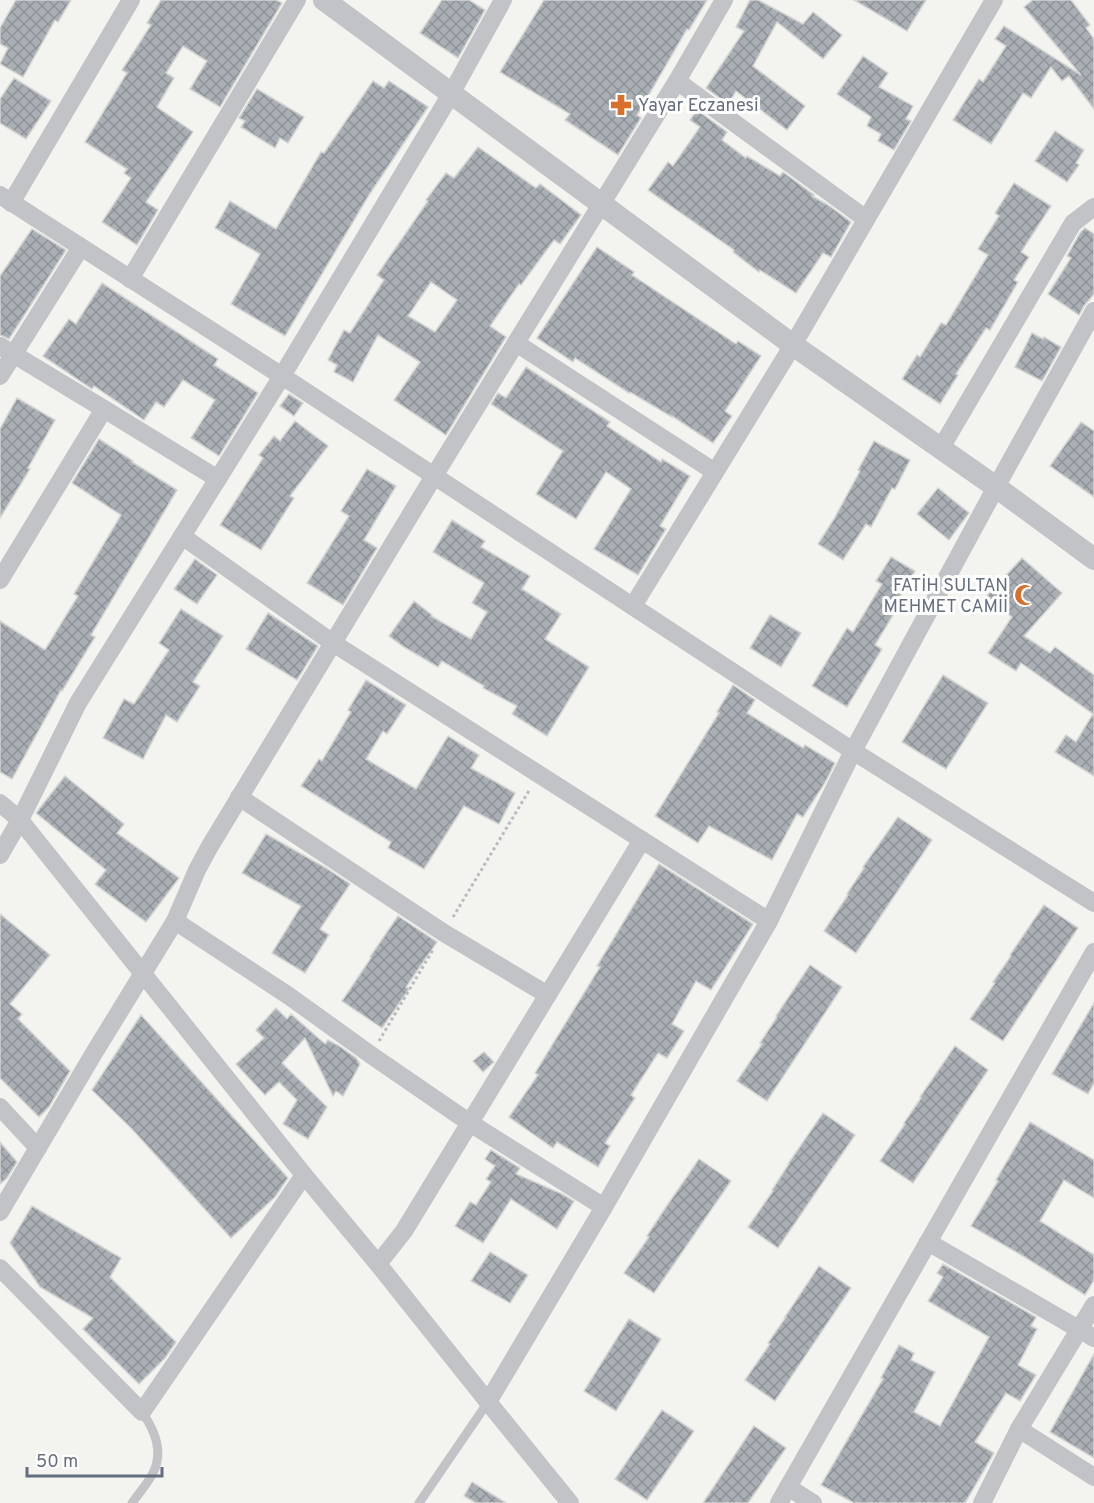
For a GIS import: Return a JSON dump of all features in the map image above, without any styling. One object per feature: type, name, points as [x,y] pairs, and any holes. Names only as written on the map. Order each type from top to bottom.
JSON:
[{"type":"street","points":[[131,0],[6,199],[282,376],[853,751],[1094,903]]},
{"type":"street","points":[[130,279],[297,0]]},
{"type":"street","points":[[324,0],[793,345],[996,487],[1094,559]]},
{"type":"street","points":[[0,855],[20,820],[78,703],[282,376],[451,94],[503,0]]},
{"type":"street","points":[[0,1212],[175,921],[197,870],[239,797],[677,81],[724,0]]},
{"type":"street","points":[[633,606],[793,345],[994,0]]},
{"type":"street","points":[[677,81],[866,219]]},
{"type":"street","points":[[940,448],[1073,223],[1094,207]]},
{"type":"street","points":[[0,376],[7,351],[81,247]]},
{"type":"street","points":[[488,1402],[769,921],[853,751],[1094,311]]},
{"type":"street","points":[[516,343],[715,472]]},
{"type":"street","points":[[7,351],[218,479]]},
{"type":"street","points":[[0,580],[104,408]]},
{"type":"street","points":[[182,536],[333,643],[769,921]]},
{"type":"street","points":[[239,797],[444,933],[548,995]]},
{"type":"street","points":[[0,803],[20,820],[570,1503]]},
{"type":"street","points":[[378,1264],[404,1231],[642,840]]},
{"type":"street","points":[[175,921],[289,996],[470,1122],[604,1207]]},
{"type":"street","points":[[779,1503],[1094,952]]},
{"type":"street","points":[[0,1107],[38,1148]]},
{"type":"street","points":[[0,1268],[141,1412],[304,1175]]},
{"type":"street","points":[[928,1242],[1087,1333]]},
{"type":"street","points":[[982,1503],[1019,1429],[1087,1333],[1094,1305]]},
{"type":"street","points":[[1019,1429],[1094,1477]]},
{"type":"street","points":[[788,1487],[813,1503]]},
{"type":"lane","points":[[419,1503],[488,1402]]},
{"type":"lane","points":[[132,1503],[154,1471],[157,1453],[154,1432],[141,1412]]},
{"type":"path","points":[[371,1055],[539,774]]},
{"type":"building","points":[[16,0],[71,0],[58,22],[55,20],[23,77],[0,64],[8,48],[0,44],[0,28]]},
{"type":"building","points":[[161,0],[276,0],[282,3],[220,107],[190,89],[207,61],[183,46],[166,73],[174,78],[157,107],[193,132],[146,202],[158,210],[137,245],[102,222],[131,178],[124,173],[127,169],[85,142],[127,73],[122,70],[151,25],[147,23]]},
{"type":"building","points":[[442,0],[469,0],[485,10],[458,58],[420,33]]},
{"type":"building","points":[[544,0],[707,0],[689,30],[687,29],[637,115],[641,118],[618,155],[565,120],[570,114],[500,72]]},
{"type":"building","points":[[750,0],[758,0],[803,24],[813,12],[842,35],[823,59],[777,22],[753,66],[805,106],[787,130],[736,91],[728,104],[706,88],[744,31],[736,27]]},
{"type":"building","points":[[854,0],[926,0],[907,31]]},
{"type":"building","points":[[1033,0],[1071,0],[1090,25],[1086,28],[1094,39],[1094,109],[1069,76],[1062,81],[1051,67],[1031,98],[1023,93],[991,144],[953,120],[979,79],[983,82],[1006,46],[995,39],[1004,26],[1081,75],[1024,7]]},
{"type":"building","points":[[863,56],[888,73],[879,87],[913,106],[906,119],[911,121],[894,150],[878,141],[881,134],[867,126],[871,117],[837,94]]},
{"type":"building","points":[[14,78],[51,101],[26,139],[0,123],[0,99]]},
{"type":"building","points":[[373,81],[384,88],[389,81],[428,107],[369,195],[285,336],[231,304],[260,254],[215,228],[230,201],[276,229],[321,152],[324,153]]},
{"type":"building","points":[[257,89],[304,117],[288,143],[280,138],[275,148],[241,127],[245,121],[239,118]]},
{"type":"building","points":[[697,110],[727,132],[722,140],[746,158],[747,156],[780,176],[783,172],[814,195],[812,196],[851,222],[831,257],[823,253],[796,293],[760,270],[759,272],[733,252],[734,250],[648,190],[668,162],[673,166],[700,127],[690,120]]},
{"type":"building","points":[[1055,131],[1084,150],[1076,163],[1079,165],[1067,182],[1035,161]]},
{"type":"building","points":[[478,147],[536,188],[540,184],[581,215],[560,244],[554,240],[521,285],[519,284],[490,326],[506,337],[446,435],[394,400],[420,362],[378,335],[353,382],[334,372],[337,365],[328,360],[344,330],[350,333],[384,280],[377,275],[428,201],[426,200],[446,173],[454,178]],"holes":[[[431,282],[457,300],[435,332],[408,316]]]},
{"type":"building","points":[[1014,183],[1051,206],[1021,252],[1029,257],[1014,280],[1018,282],[990,330],[986,328],[956,374],[958,375],[940,404],[902,379],[917,355],[920,357],[941,323],[946,325],[988,255],[978,249],[999,216],[995,213]]},
{"type":"building","points":[[1085,228],[1094,234],[1094,294],[1079,315],[1048,294],[1071,258],[1067,256]]},
{"type":"building","points":[[32,229],[66,250],[9,339],[0,335],[0,276]]},
{"type":"building","points":[[597,247],[634,272],[632,275],[736,344],[738,341],[761,356],[725,411],[732,416],[713,443],[575,358],[573,362],[537,338]]},
{"type":"building","points":[[102,283],[218,359],[214,365],[258,393],[219,456],[191,438],[215,400],[183,380],[164,407],[156,402],[144,420],[94,386],[92,389],[43,356],[69,319],[76,324]]},
{"type":"building","points":[[1032,333],[1061,347],[1042,381],[1015,367]]},
{"type":"building","points":[[526,367],[610,422],[607,426],[661,462],[662,459],[690,476],[660,526],[666,529],[638,575],[594,549],[631,489],[606,472],[576,519],[536,494],[563,451],[491,404],[498,393],[506,398]]},
{"type":"building","points":[[289,394],[303,403],[294,416],[280,406]]},
{"type":"building","points":[[17,398],[55,420],[28,468],[30,469],[0,518],[0,429]]},
{"type":"building","points":[[295,421],[328,446],[290,496],[294,498],[261,550],[220,525],[263,458],[259,455],[274,436],[280,441]]},
{"type":"building","points":[[1081,422],[1094,431],[1094,497],[1050,466]]},
{"type":"building","points":[[99,439],[177,490],[91,635],[95,637],[61,690],[12,779],[0,772],[0,621],[45,650],[78,596],[74,594],[121,515],[72,483]]},
{"type":"building","points":[[874,441],[910,460],[871,527],[866,524],[843,560],[818,544],[834,519]]},
{"type":"building","points":[[367,469],[396,486],[364,540],[377,548],[343,605],[307,583],[349,516],[341,511]]},
{"type":"building","points":[[938,488],[969,513],[949,540],[917,514]]},
{"type":"building","points":[[452,520],[485,541],[481,547],[530,576],[522,589],[561,614],[545,639],[589,667],[547,736],[512,714],[517,706],[483,688],[484,686],[442,661],[438,667],[389,636],[414,601],[431,616],[471,639],[487,612],[472,603],[484,583],[433,552]]},
{"type":"building","points":[[891,557],[915,571],[893,608],[896,610],[875,645],[882,649],[847,707],[812,686],[847,628],[853,632],[882,584],[876,581]]},
{"type":"building","points":[[1022,558],[1062,593],[1024,636],[1050,653],[1055,647],[1094,675],[1094,776],[1055,752],[1066,735],[1076,742],[1093,714],[1021,663],[1016,671],[988,653],[1012,617],[987,596]]},
{"type":"building","points":[[195,559],[217,575],[197,604],[174,589]]},
{"type":"building","points":[[181,609],[223,636],[193,682],[200,686],[177,722],[166,715],[143,759],[103,738],[124,699],[134,704],[169,650],[159,643]]},
{"type":"building","points":[[268,613],[318,646],[297,680],[246,649]]},
{"type":"building","points":[[770,615],[801,633],[781,667],[750,648]]},
{"type":"building","points":[[943,675],[988,703],[946,769],[902,742]]},
{"type":"building","points":[[366,680],[406,705],[387,734],[383,731],[366,759],[416,789],[448,736],[479,755],[471,768],[515,793],[499,824],[464,806],[424,869],[388,848],[391,842],[301,786],[319,759],[322,761],[351,712],[348,710]]},
{"type":"building","points":[[733,685],[755,700],[747,713],[803,748],[805,745],[835,763],[803,817],[797,814],[772,860],[709,826],[698,843],[655,816],[719,713],[717,712]]},
{"type":"building","points":[[65,776],[124,824],[117,833],[179,878],[146,922],[95,884],[106,870],[36,813]]},
{"type":"building","points":[[898,817],[932,840],[856,953],[824,931],[863,867]]},
{"type":"building","points":[[266,834],[350,884],[320,929],[329,935],[305,973],[272,953],[301,906],[242,873]]},
{"type":"building","points":[[659,864],[753,924],[711,990],[696,981],[672,1024],[684,1031],[667,1058],[658,1053],[631,1095],[635,1098],[605,1143],[610,1146],[598,1167],[557,1142],[553,1148],[509,1117],[538,1075],[535,1073],[600,967],[597,966]]},
{"type":"building","points":[[1044,905],[1078,928],[1003,1041],[970,1019]]},
{"type":"building","points":[[0,914],[50,955],[10,1004],[22,1014],[18,1019],[70,1071],[49,1107],[39,1117],[0,1078]]},
{"type":"building","points":[[398,916],[437,942],[406,987],[409,989],[382,1028],[342,1001]]},
{"type":"building","points":[[810,965],[842,987],[767,1101],[737,1081]]},
{"type":"building","points":[[1094,1003],[1094,1083],[1088,1094],[1052,1074]]},
{"type":"building","points":[[276,1008],[287,1019],[291,1014],[325,1044],[328,1040],[339,1046],[356,1058],[360,1064],[343,1096],[336,1091],[333,1096],[305,1038],[282,1063],[327,1107],[308,1139],[283,1124],[297,1100],[279,1082],[265,1095],[236,1064],[264,1038],[256,1030]]},
{"type":"building","points":[[141,1015],[288,1178],[275,1197],[231,1238],[132,1129],[92,1090]]},
{"type":"building","points":[[955,1046],[988,1070],[913,1183],[880,1161]]},
{"type":"building","points":[[484,1052],[494,1062],[483,1072],[473,1061]]},
{"type":"building","points":[[823,1113],[855,1135],[778,1248],[748,1227]]},
{"type":"building","points":[[1030,1122],[1094,1160],[1094,1198],[1064,1180],[1040,1221],[1094,1255],[1094,1280],[1085,1295],[971,1226]]},
{"type":"building","points":[[0,1142],[17,1162],[7,1178],[0,1184]]},
{"type":"building","points":[[491,1150],[520,1168],[516,1174],[574,1201],[557,1229],[511,1199],[483,1243],[455,1226],[470,1202],[476,1205],[491,1182],[486,1179],[495,1166],[485,1159]]},
{"type":"building","points":[[699,1159],[731,1181],[654,1293],[624,1273]]},
{"type":"building","points":[[32,1206],[121,1258],[110,1277],[176,1342],[165,1358],[139,1384],[83,1329],[93,1318],[40,1287],[10,1243]]},
{"type":"building","points":[[490,1252],[528,1275],[510,1303],[471,1281]]},
{"type":"building","points":[[943,1264],[1036,1317],[1031,1326],[1037,1329],[1018,1365],[1036,1375],[1020,1401],[1006,1393],[975,1442],[994,1453],[965,1503],[854,1503],[821,1485],[883,1379],[881,1378],[899,1345],[914,1353],[911,1360],[935,1372],[914,1412],[940,1426],[989,1337],[928,1301],[943,1277],[937,1273]]},
{"type":"building","points":[[819,1266],[851,1288],[775,1401],[745,1380]]},
{"type":"building","points":[[629,1319],[661,1339],[616,1411],[584,1391]]},
{"type":"building","points":[[1094,1354],[1094,1458],[1050,1432]]},
{"type":"building","points":[[662,1410],[694,1431],[647,1500],[615,1479]]},
{"type":"building","points":[[754,1426],[786,1448],[748,1503],[703,1503]]},
{"type":"building","points":[[472,1482],[506,1503],[476,1503],[464,1496]]},
{"type":"place","name":"Yayar Eczanesi","points":[[621,105]]},
{"type":"place","name":"FATİH SULTAN MEHMET CAMİİ","points":[[1025,595]]}]
